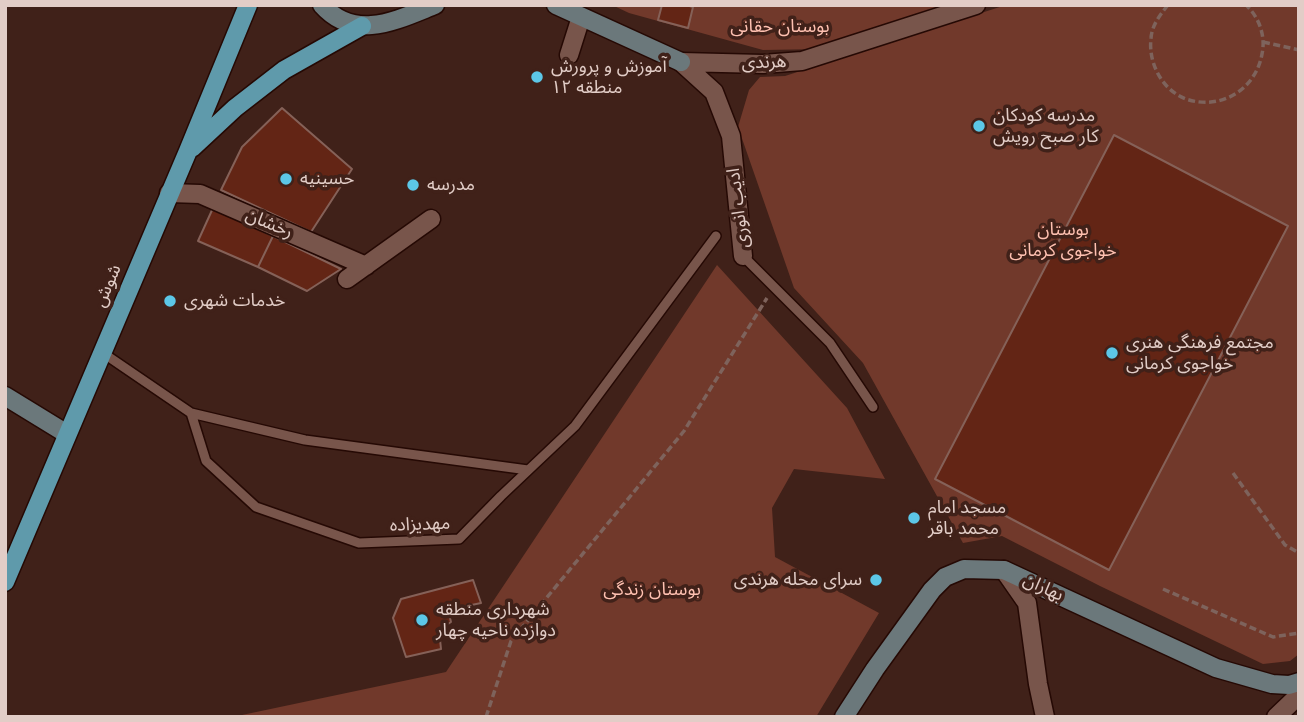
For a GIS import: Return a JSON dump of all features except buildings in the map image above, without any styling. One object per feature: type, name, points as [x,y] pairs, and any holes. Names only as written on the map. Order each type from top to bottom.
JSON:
[{"type":"main road","name":"شوش","points":[[5,582],[248,5]]},
{"type":"main road","points":[[188,151],[234,108],[284,69],[362,26]]},
{"type":"street","points":[[322,5],[345,22],[362,26],[386,23],[435,5]]},
{"type":"street","name":"هرندی","points":[[556,5],[681,62],[763,64],[802,61],[976,5]]},
{"type":"street","points":[[569,55],[581,17]]},
{"type":"street","name":"ادیب انوری","points":[[681,62],[713,92],[731,136],[743,256]]},
{"type":"street","name":"رخشان","points":[[169,193],[200,194],[366,266]]},
{"type":"street","points":[[347,279],[430,219]]},
{"type":"street","points":[[5,396],[67,434]]},
{"type":"street","name":"بهاران","points":[[844,717],[932,590],[945,577],[964,569],[1004,569],[1216,668],[1272,684],[1289,685],[1299,682]]},
{"type":"street","points":[[1004,569],[1027,603],[1045,717]]},
{"type":"street","points":[[1276,717],[1299,695]]},
{"type":"lane","name":"مهدیزاده","points":[[191,413],[206,461],[256,507],[359,543],[459,540],[575,426],[716,236]]},
{"type":"lane","name":"ادیب انوری","points":[[743,256],[830,343],[873,407]]},
{"type":"lane","points":[[103,353],[191,413],[305,440],[528,470]]},
{"type":"path","points":[[1168,5],[1157,18],[1151,36],[1151,55],[1157,73],[1168,88],[1184,98],[1203,103],[1221,101],[1238,93],[1252,80],[1261,64],[1261,27],[1246,5]]},
{"type":"path","points":[[1263,43],[1299,50]]},
{"type":"path","points":[[486,717],[511,641],[684,430],[774,287]]},
{"type":"path","points":[[1233,473],[1285,545],[1299,554]]},
{"type":"path","points":[[1163,589],[1273,637],[1299,633]]},
{"type":"green space","name":"بوستان حقانی","points":[[612,5],[947,5],[824,49],[763,50],[629,13]]},
{"type":"green space","name":"بوستان خواجوی کرمانی","points":[[1006,5],[1299,5],[1299,654],[1290,661],[1263,664],[1002,536],[963,543],[863,363],[794,288],[738,127],[749,90],[760,77],[785,76]]},
{"type":"green space","name":"بوستان زندگی","points":[[717,265],[847,408],[885,479],[794,469],[772,508],[775,557],[879,613],[816,717],[239,717],[446,672]]},
{"type":"place","name":"آموزش و پرورش منطقه ۱۲","points":[[537,77]]},
{"type":"place","name":"مدرسه کودکان کار صبح رویش","points":[[979,126]]},
{"type":"place","name":"حسینیه","points":[[286,179]]},
{"type":"place","name":"مدرسه","points":[[413,185]]},
{"type":"place","name":"خدمات شهری","points":[[170,301]]},
{"type":"place","name":"مجتمع فرهنگی هنری خواجوی كرمانی","points":[[1112,353]]},
{"type":"place","name":"مسجد امام محمد باقر","points":[[914,518]]},
{"type":"place","name":"سرای محله هرندی","points":[[876,580]]},
{"type":"place","name":"شهرداری منطقه دوازده ناحیه چهار","points":[[422,620]]}]
